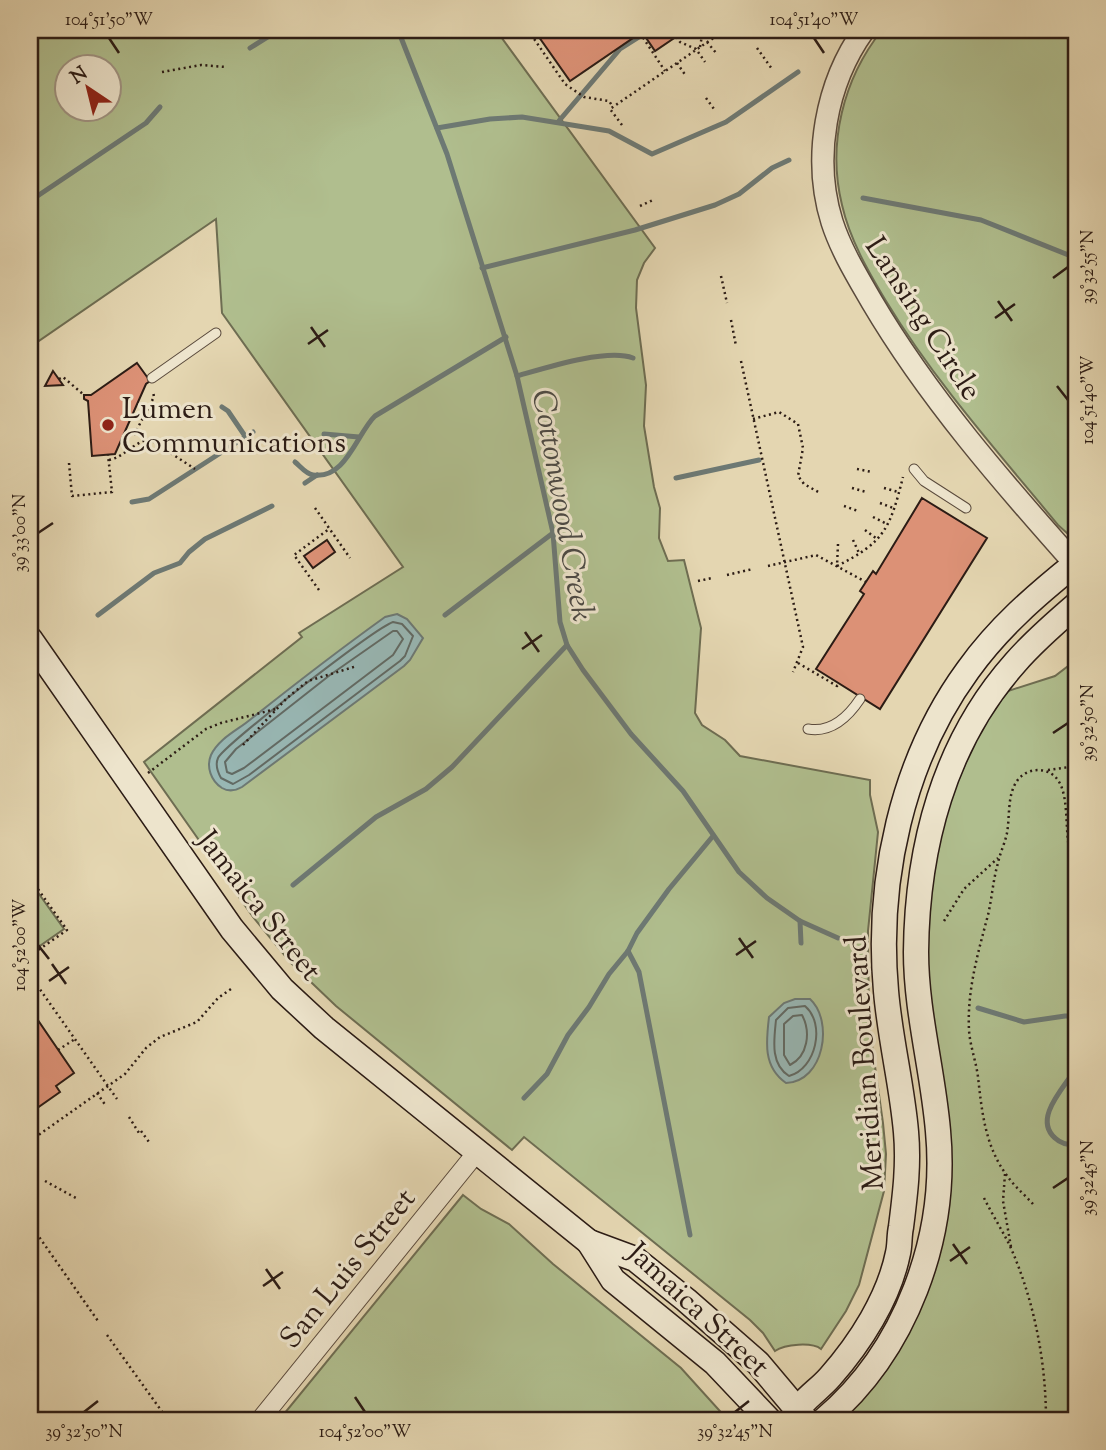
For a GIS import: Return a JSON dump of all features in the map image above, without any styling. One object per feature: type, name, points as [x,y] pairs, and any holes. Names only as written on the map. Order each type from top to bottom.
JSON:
[{"type":"main road","name":"Meridian Boulevard","points":[[805,1417],[827,1381],[863,1333],[885,1290],[898,1250],[907,1186],[907,1150],[887,1002],[884,955],[891,867],[905,797],[932,730],[968,670],[1015,615],[1076,564]]},
{"type":"main road","name":"Meridian Boulevard","points":[[805,1417],[850,1397],[865,1378],[898,1327],[920,1275],[934,1221],[939,1173],[938,1129],[918,994],[916,950],[923,864],[934,812],[959,746],[988,697],[1016,661],[1076,605]]},
{"type":"main road","name":"Jamaica Street","points":[[30,639],[232,929],[282,989],[324,1028],[589,1242],[635,1259],[728,1334],[758,1363],[805,1417]]},
{"type":"main road","name":"Jamaica Street","points":[[589,1242],[613,1280],[715,1363],[769,1420]]},
{"type":"street","name":"Lansing Circle","points":[[864,30],[842,69],[827,116],[825,184],[829,211],[838,238],[882,319],[928,386],[1076,564]]},
{"type":"street","name":"San Luis Street","points":[[260,1420],[477,1152]]},
{"type":"lane","points":[[152,378],[216,333]]},
{"type":"lane","points":[[914,469],[924,481],[966,508]]},
{"type":"lane","points":[[808,729],[830,727],[849,713],[860,699]]},
{"type":"path","points":[[528,30],[565,84],[584,97],[609,101],[613,107]]},
{"type":"path","points":[[703,30],[698,48],[705,62]]},
{"type":"path","points":[[622,125],[610,108],[725,30]]},
{"type":"path","points":[[640,33],[665,71]]},
{"type":"path","points":[[676,37],[680,42],[698,48]]},
{"type":"path","points":[[707,42],[717,54]]},
{"type":"path","points":[[757,48],[772,69]]},
{"type":"path","points":[[677,63],[686,75]]},
{"type":"path","points":[[162,72],[201,65],[226,67]]},
{"type":"path","points":[[706,99],[714,109]]},
{"type":"path","points":[[640,206],[653,201]]},
{"type":"path","points":[[721,276],[727,303]]},
{"type":"path","points":[[731,320],[736,346]]},
{"type":"path","points":[[741,361],[803,647],[793,672]]},
{"type":"path","points":[[59,379],[62,377],[84,395]]},
{"type":"path","points":[[134,435],[154,397],[152,378]]},
{"type":"path","points":[[753,419],[779,412],[798,424],[803,447],[798,476],[804,484],[820,493]]},
{"type":"path","points":[[69,463],[71,498],[112,492],[108,457],[118,458],[134,444],[149,439],[195,469]]},
{"type":"path","points":[[857,469],[872,472]]},
{"type":"path","points":[[837,566],[860,554],[878,540],[894,509],[903,477]]},
{"type":"path","points":[[852,488],[866,492]]},
{"type":"path","points":[[884,488],[899,492]]},
{"type":"path","points":[[880,503],[894,509]]},
{"type":"path","points":[[844,506],[858,511]]},
{"type":"path","points":[[315,508],[350,558]]},
{"type":"path","points":[[873,517],[887,524]]},
{"type":"path","points":[[318,590],[293,555],[330,530]]},
{"type":"path","points":[[866,530],[878,540]]},
{"type":"path","points":[[853,540],[860,554]]},
{"type":"path","points":[[837,566],[838,544]]},
{"type":"path","points":[[302,548],[307,554]]},
{"type":"path","points":[[768,566],[814,555],[866,582]]},
{"type":"path","points":[[727,575],[754,569]]},
{"type":"path","points":[[698,581],[712,578]]},
{"type":"path","points":[[798,663],[836,686],[839,683]]},
{"type":"path","points":[[243,745],[276,709],[308,681],[357,666]]},
{"type":"path","points":[[132,786],[206,729],[276,709]]},
{"type":"path","points":[[1033,1204],[1005,1173],[992,1150],[983,1122],[969,1028],[973,974],[1016,782],[1027,773],[1076,766]]},
{"type":"path","points":[[1046,771],[1056,777],[1062,787],[1068,847],[1076,866]]},
{"type":"path","points":[[944,921],[964,890],[1000,856]]},
{"type":"path","points":[[30,888],[35,884],[67,930],[34,953]]},
{"type":"path","points":[[30,947],[34,953],[31,978],[117,1099]]},
{"type":"path","points":[[30,1141],[131,1069],[151,1044],[168,1032],[197,1022],[218,998],[231,989]]},
{"type":"path","points":[[58,1050],[75,1039]]},
{"type":"path","points":[[97,1093],[106,1106]]},
{"type":"path","points":[[129,1117],[149,1142]]},
{"type":"path","points":[[1005,1173],[1003,1201],[1011,1250]]},
{"type":"path","points":[[45,1181],[76,1198]]},
{"type":"path","points":[[984,1198],[1011,1250],[1028,1296],[1038,1333],[1045,1384],[1046,1420]]},
{"type":"path","points":[[30,1224],[98,1321]]},
{"type":"path","points":[[107,1335],[168,1420]]},
{"type":"green space","points":[[30,30],[496,30],[655,248],[644,263],[637,280],[636,308],[646,385],[644,426],[660,508],[659,538],[668,561],[684,560],[701,628],[695,713],[702,725],[725,740],[740,756],[870,780],[870,795],[878,832],[868,931],[869,1024],[886,1154],[884,1191],[859,1285],[821,1349],[811,1345],[798,1345],[775,1351],[750,1320],[524,1137],[512,1150],[336,1006],[291,963],[253,917],[144,762],[302,637],[299,633],[403,567],[222,313],[216,219],[30,347]]},
{"type":"green space","points":[[882,30],[1076,30],[1076,529],[1068,534],[990,443],[925,360],[879,290],[850,231],[838,182],[838,136],[848,91],[857,69]]},
{"type":"green space","points":[[1076,660],[1076,1420],[857,1420],[850,1412],[929,1283],[927,922],[942,818],[981,727],[1008,691],[1055,676]]},
{"type":"green space","points":[[34,887],[64,929],[34,950],[30,944],[30,890]]},
{"type":"green space","points":[[463,1195],[481,1209],[509,1224],[553,1264],[681,1368],[728,1420],[279,1420]]},
{"type":"water","points":[[397,614],[407,619],[423,638],[404,666],[242,787],[230,790],[215,782],[209,764],[214,749],[219,744],[368,629],[385,617]]},
{"type":"water","points":[[795,999],[810,999],[822,1021],[823,1035],[817,1062],[809,1073],[799,1080],[786,1083],[770,1062],[768,1026],[769,1017],[784,1003]]},
{"type":"building","points":[[534,30],[686,30],[655,51],[642,32],[570,81]]},
{"type":"building","name":"Lumen Communications","points":[[137,363],[150,381],[146,384],[115,454],[92,456],[88,401],[84,399],[84,395],[91,395]]},
{"type":"building","points":[[53,371],[63,385],[45,386]]},
{"type":"building","points":[[922,498],[987,538],[880,709],[816,669],[864,594],[860,591],[873,571],[876,574]]},
{"type":"building","points":[[327,540],[335,552],[313,568],[304,556]]},
{"type":"building","points":[[31,1010],[74,1073],[56,1086],[60,1092],[30,1113]]},
{"type":"waterway","points":[[250,48],[279,30]]},
{"type":"waterway","name":"Cottonwood Creek","points":[[398,30],[447,154],[517,376],[553,533],[560,622],[567,645],[631,734],[683,791],[739,872],[767,898],[800,921],[838,938]]},
{"type":"waterway","points":[[558,122],[620,49],[639,37]]},
{"type":"waterway","points":[[437,128],[490,119],[522,117],[609,131],[652,154],[726,122],[798,72]]},
{"type":"waterway","points":[[30,201],[146,123],[160,107]]},
{"type":"waterway","points":[[482,268],[635,230],[715,205],[739,194],[772,168],[789,160]]},
{"type":"waterway","points":[[863,198],[981,220],[1076,258]]},
{"type":"waterway","points":[[295,462],[313,475],[324,475],[334,470],[350,454],[375,416],[506,337]]},
{"type":"waterway","points":[[517,376],[592,357],[608,355],[633,358]]},
{"type":"waterway","points":[[222,407],[228,411],[245,436]]},
{"type":"waterway","points":[[132,502],[149,499],[253,432]]},
{"type":"waterway","points":[[324,434],[359,437]]},
{"type":"waterway","points":[[676,478],[759,460]]},
{"type":"waterway","points":[[305,483],[317,475]]},
{"type":"waterway","points":[[98,615],[154,573],[180,563],[205,539],[272,506]]},
{"type":"waterway","points":[[445,615],[553,533]]},
{"type":"waterway","points":[[293,885],[376,817],[426,789],[452,767],[567,645]]},
{"type":"waterway","points":[[524,1098],[547,1074],[568,1035],[628,951],[637,933],[713,836]]},
{"type":"waterway","points":[[800,921],[801,943]]},
{"type":"waterway","points":[[628,951],[639,972],[690,1235]]},
{"type":"waterway","name":"Cottonwood Creek","points":[[978,1008],[1024,1022],[1069,1016],[1076,1023]]},
{"type":"waterway","name":"Cottonwood Creek","points":[[1076,1068],[1053,1102],[1047,1121],[1049,1130],[1057,1140],[1076,1145]]},
{"type":"place","name":"Lumen Communications","points":[[108,425]]}]
